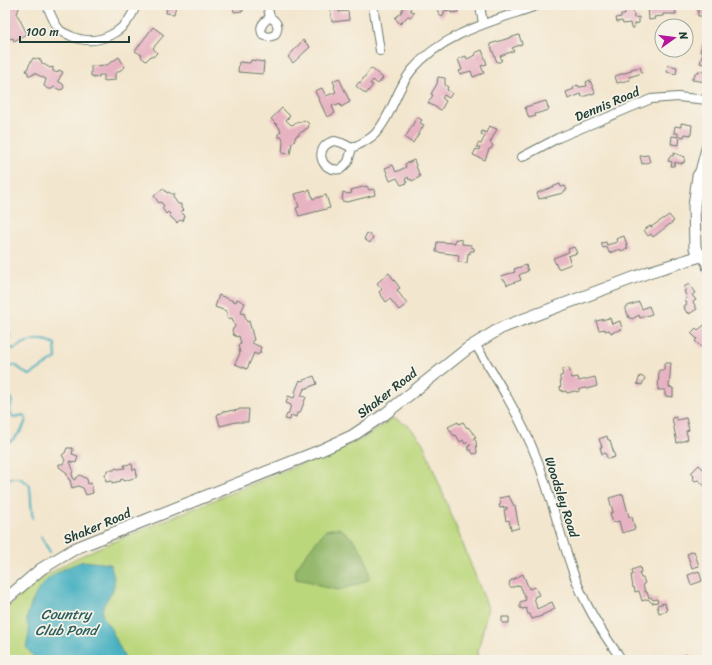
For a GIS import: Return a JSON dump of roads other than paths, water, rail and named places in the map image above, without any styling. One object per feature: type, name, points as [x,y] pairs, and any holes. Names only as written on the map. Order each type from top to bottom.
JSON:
[{"type":"main road","points":[[704,255],[694,248],[694,206],[698,176],[707,164]]},
{"type":"main road","name":"Shaker Road","points":[[5,600],[41,570],[76,548],[360,432],[475,344],[515,322],[649,272],[704,255]]},
{"type":"street","points":[[47,5],[59,30],[78,39],[88,40],[106,37],[120,29],[131,15],[136,5]]},
{"type":"street","points":[[267,5],[270,17]]},
{"type":"street","points":[[373,5],[380,51]]},
{"type":"street","points":[[480,5],[483,24]]},
{"type":"street","points":[[352,148],[369,139],[380,128],[406,78],[414,67],[428,56],[453,38],[483,24],[539,5]]},
{"type":"street","name":"Dennis Road","points":[[522,157],[558,138],[651,99],[678,97],[707,100]]},
{"type":"street","points":[[698,176],[707,143]]},
{"type":"street","points":[[704,255],[707,268]]},
{"type":"street","name":"Woodsley Road","points":[[475,344],[509,400],[527,434],[574,573],[592,613],[622,660]]},
{"type":"water","name":"Country Club Pond","points":[[83,561],[110,564],[114,577],[114,585],[112,592],[102,609],[102,613],[103,618],[111,629],[126,660],[36,660],[26,647],[29,632],[27,617],[35,596],[45,582],[51,577],[66,568]]},
{"type":"waterway","points":[[5,329],[10,336],[7,344],[9,347],[14,349],[29,341],[44,340],[55,344],[56,358],[30,375],[15,365],[5,368]]},
{"type":"waterway","points":[[5,385],[12,402],[10,408],[11,414],[14,417],[23,415],[26,419],[21,431],[5,446]]},
{"type":"waterway","points":[[5,478],[19,478],[29,484],[33,518]]},
{"type":"waterway","points":[[41,537],[50,552]]}]
